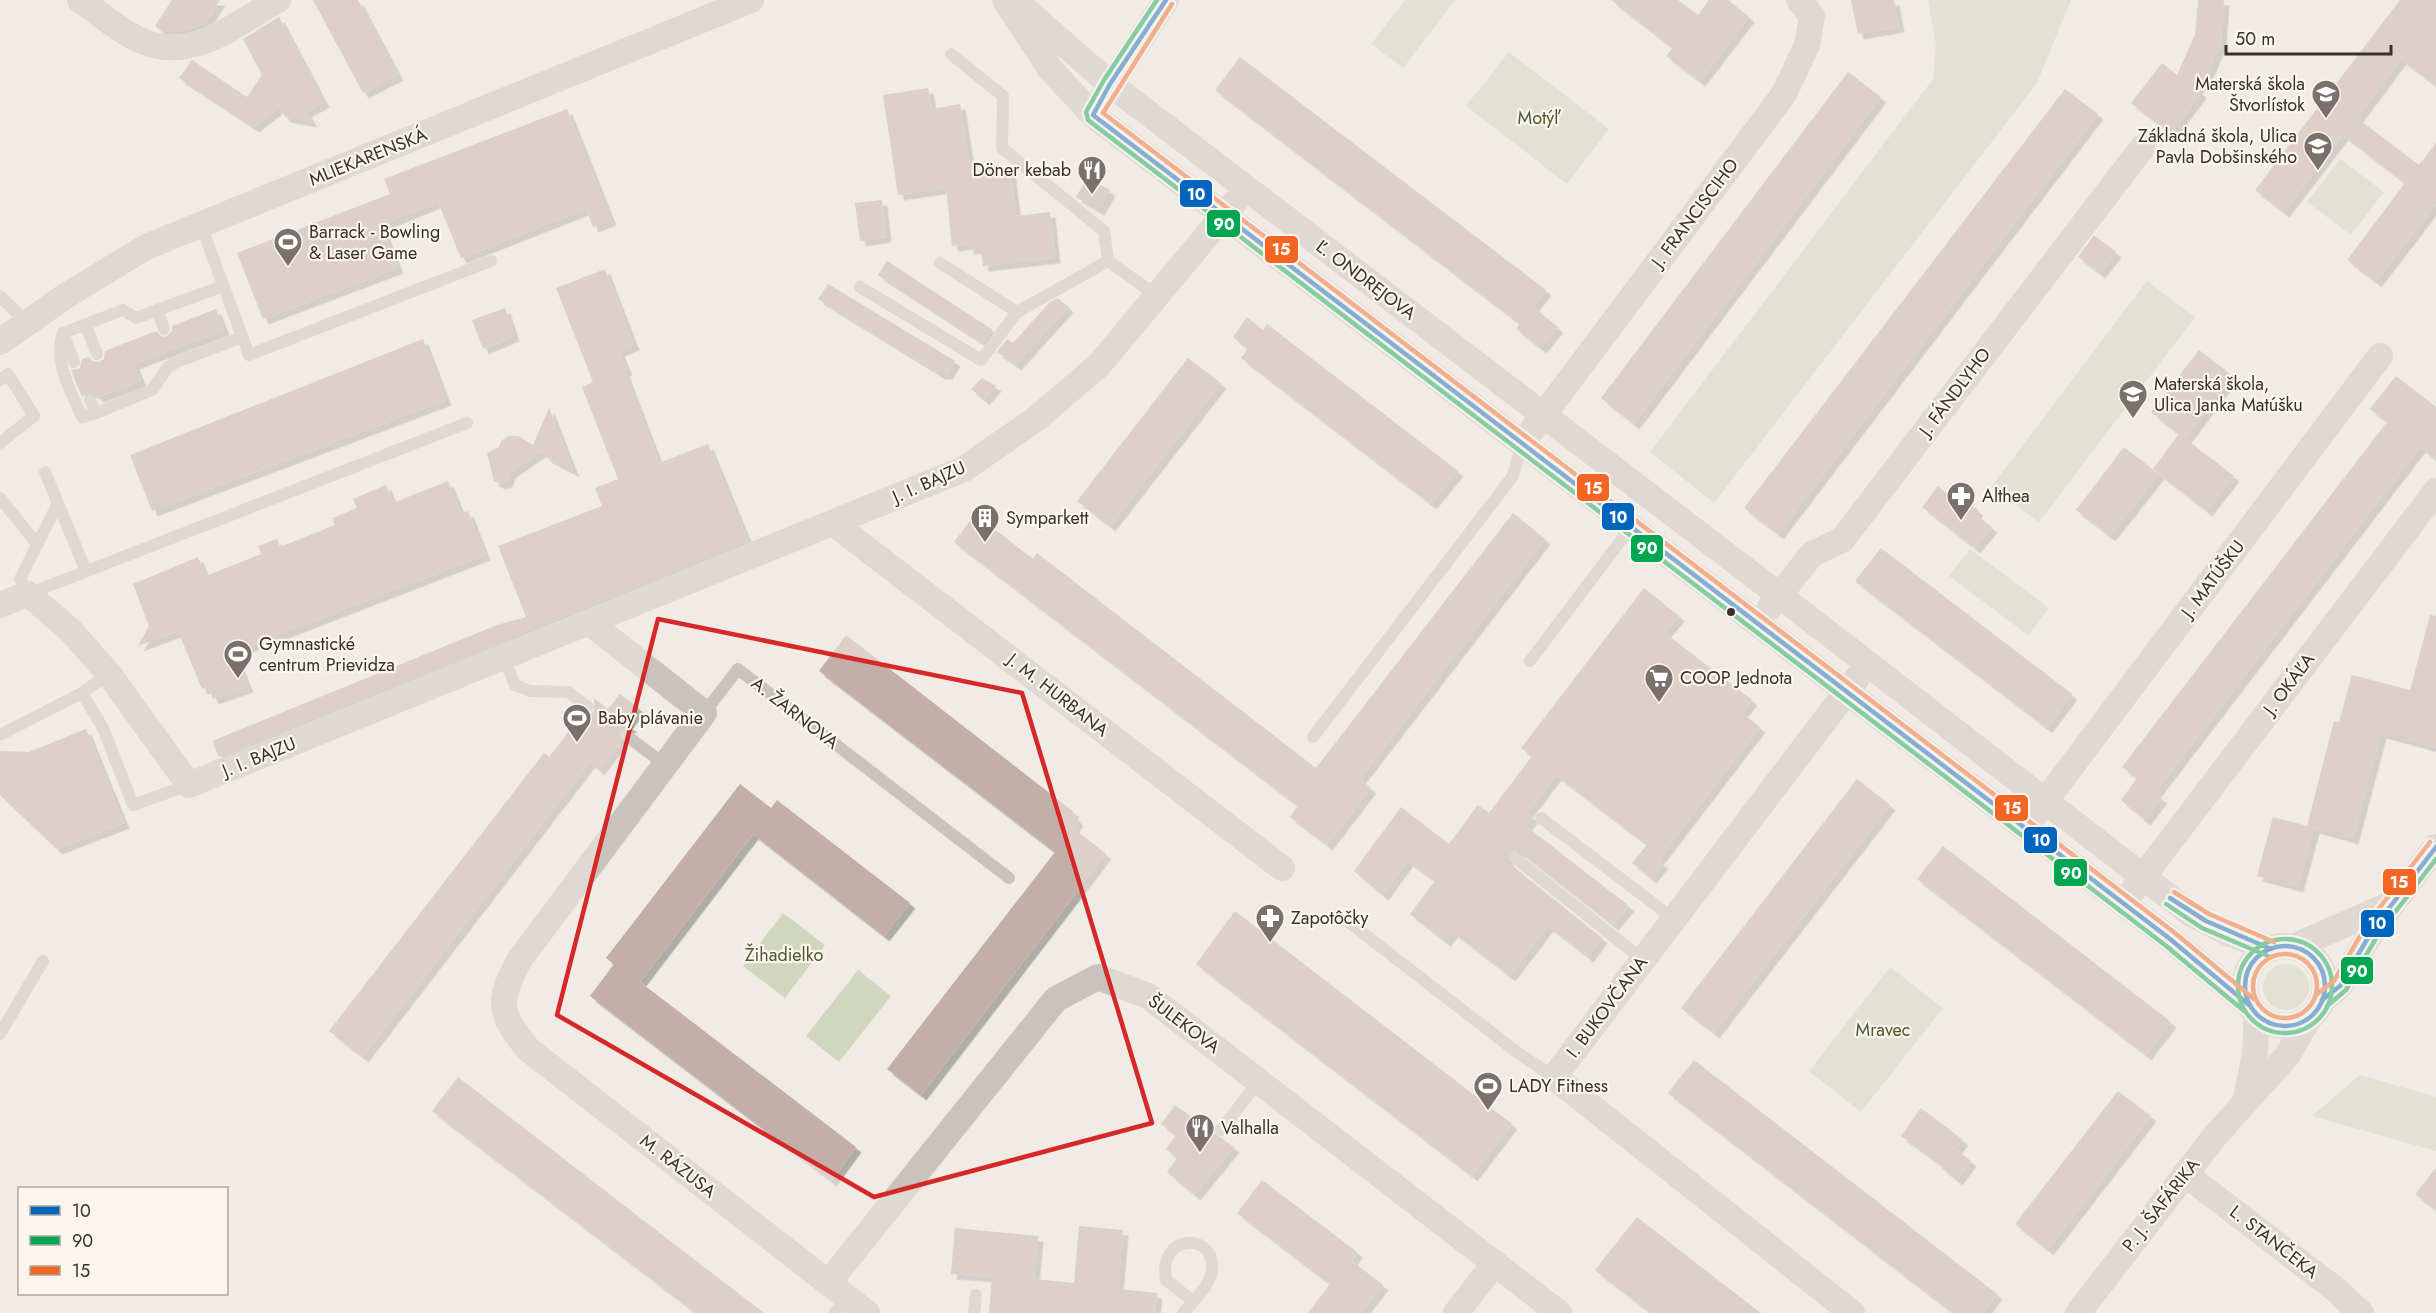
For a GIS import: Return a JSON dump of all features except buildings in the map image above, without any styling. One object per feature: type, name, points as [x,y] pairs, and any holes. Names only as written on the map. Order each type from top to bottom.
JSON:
[{"type":"street","points":[[80,0],[141,41],[159,47],[178,48],[201,44],[279,0]]},
{"type":"street","name":"MLIEKARENSKÁ","points":[[0,342],[26,322],[129,255],[751,0]]},
{"type":"street","name":"Ľ. ONDREJOVA","points":[[1005,0],[1051,70],[1093,115],[2123,903],[2253,1010]]},
{"type":"street","name":"Ľ. ONDREJOVA","points":[[1014,0],[1110,84],[1779,595],[2190,914],[2229,933],[2282,948]]},
{"type":"street","points":[[1093,115],[1110,84],[1166,0]]},
{"type":"street","name":"J. FRANCISCIHO","points":[[1544,415],[1784,94],[1807,45],[1808,5]]},
{"type":"street","name":"J. FÁNDLYHO","points":[[1756,623],[1812,554],[1842,540],[2142,148]]},
{"type":"street","points":[[1224,215],[1246,189]]},
{"type":"street","name":"J. I. BAJZU","points":[[189,785],[964,469],[1037,418],[1099,364],[1224,215]]},
{"type":"street","name":"J. MATÚŠKU","points":[[2045,802],[2380,356]]},
{"type":"street","points":[[1522,444],[1544,415]]},
{"type":"street","name":"J. OKÁĽA","points":[[2142,877],[2436,491]]},
{"type":"street","name":"J. M. HURBANA","points":[[833,523],[1282,868]]},
{"type":"street","points":[[0,605],[28,594],[70,630],[109,674],[189,785]]},
{"type":"street","points":[[590,623],[704,712]]},
{"type":"street","points":[[1846,692],[1868,664]]},
{"type":"street","name":"I. BUKOVČANA","points":[[1554,1077],[1846,692]]},
{"type":"street","name":"A. ŽARNOVA","points":[[504,1008],[507,982],[520,959],[704,712]]},
{"type":"street","points":[[2025,828],[2045,802]]},
{"type":"street","points":[[2390,905],[2253,962],[2245,983],[2253,1010],[2276,1025],[2288,1026],[2315,1009],[2340,986],[2390,905],[2436,847]]},
{"type":"street","points":[[2123,903],[2142,877]]},
{"type":"street","points":[[2282,948],[2313,958],[2320,967],[2324,977],[2315,1009]]},
{"type":"street","name":"ŠULEKOVA","points":[[837,1297],[1056,999],[1098,977],[1148,996],[1559,1313]]},
{"type":"street","name":"M. RÁZUSA","points":[[504,1008],[509,1028],[529,1050],[837,1297],[867,1313]]},
{"type":"street","name":"P. J. ŠAFÁRIKA","points":[[2078,1313],[2185,1174],[2246,1099],[2287,1056],[2315,1009]]},
{"type":"street","name":"P. J. ŠAFÁRIKA","points":[[2246,1099],[2255,1054],[2253,1010]]},
{"type":"street","points":[[1554,1077],[1852,1313]]},
{"type":"street","name":"L. STANČEKA","points":[[2185,1174],[2335,1289],[2361,1313]]},
{"type":"street","points":[[1456,1313],[1495,1263]]},
{"type":"lane","points":[[951,54],[1003,96],[1002,148],[1104,231],[1108,261],[1157,296]]},
{"type":"lane","points":[[201,225],[249,355],[491,261]]},
{"type":"lane","points":[[860,287],[981,360],[1017,312],[1108,261]]},
{"type":"lane","points":[[940,263],[1017,312]]},
{"type":"lane","points":[[224,286],[136,318],[123,310],[63,333],[59,345],[60,361],[70,388],[82,417],[96,413],[152,390],[168,367],[177,362],[243,337]]},
{"type":"lane","points":[[0,296],[26,322]]},
{"type":"lane","points":[[157,310],[164,328]]},
{"type":"lane","points":[[85,324],[97,354]]},
{"type":"lane","points":[[63,333],[74,362]]},
{"type":"lane","points":[[172,350],[177,362]]},
{"type":"lane","points":[[0,380],[8,374],[34,416],[0,443]]},
{"type":"lane","points":[[110,393],[115,405]]},
{"type":"lane","points":[[90,400],[96,413]]},
{"type":"lane","points":[[58,503],[20,579],[28,594],[467,423]]},
{"type":"lane","points":[[1313,737],[1513,476],[1522,444]]},
{"type":"lane","points":[[45,472],[86,571]]},
{"type":"lane","points":[[0,498],[37,544]]},
{"type":"lane","points":[[1530,661],[1631,527]]},
{"type":"lane","points":[[504,658],[515,685],[530,691],[568,692],[588,707]]},
{"type":"lane","name":"A. ŽARNOVA","points":[[704,712],[738,669],[1009,878]]},
{"type":"lane","points":[[0,735],[82,693],[109,674]]},
{"type":"lane","points":[[82,693],[103,728],[133,805],[189,785]]},
{"type":"lane","points":[[626,735],[665,765]]},
{"type":"lane","points":[[1541,818],[1674,919]]},
{"type":"lane","points":[[1515,858],[1643,960]]},
{"type":"lane","points":[[1346,920],[1518,1053],[1554,1077]]},
{"type":"lane","points":[[0,1034],[43,962]]},
{"type":"lane","points":[[1221,1130],[1259,1081]]},
{"type":"lane","points":[[1183,1313],[1193,1301],[1207,1284],[1212,1266],[1208,1251],[1196,1243],[1179,1244],[1167,1254],[1164,1268],[1166,1280],[1193,1301]]},
{"type":"lane","points":[[974,1313],[976,1295]]},
{"type":"highlighted area","points":[[658,619],[1022,693],[1152,1123],[874,1197],[557,1015]]},
{"type":"green space","points":[[1405,0],[1455,0],[1403,68],[1371,44]]},
{"type":"green space","points":[[1928,0],[2071,0],[2037,83],[1714,503],[1650,452],[1933,79],[1936,46]]},
{"type":"green space","name":"Motýľ","points":[[1509,52],[1609,129],[1567,184],[1466,106]]},
{"type":"green space","points":[[2340,159],[2384,192],[2351,235],[2307,202]]},
{"type":"green space","points":[[2147,281],[2195,317],[2039,522],[1991,487]]},
{"type":"green space","points":[[1970,549],[2049,608],[2028,635],[1949,576]]},
{"type":"green space","name":"Žihadielko","points":[[783,913],[825,945],[785,998],[743,966]]},
{"type":"green space","points":[[2286,964],[2302,971],[2309,987],[2302,1003],[2286,1010],[2270,1003],[2263,987],[2270,971]]},
{"type":"green space","name":"Mravec","points":[[1890,967],[1943,1008],[1861,1112],[1809,1071]]},
{"type":"green space","points":[[858,970],[891,996],[839,1062],[806,1036]]},
{"type":"green space","points":[[2360,1075],[2436,1097],[2436,1151],[2312,1116]]},
{"type":"transit line","name":"90","points":[[1157,0],[1104,80],[1086,112],[1088,120],[2165,945],[2244,1011]]},
{"type":"transit line","name":"10","points":[[1166,0],[1110,84],[1093,115],[2170,939],[2249,1005]]},
{"type":"transit line","name":"15","points":[[1172,4],[1103,113],[2175,933],[2254,999]]},
{"type":"transit line","name":"15","points":[[2317,994],[2334,981],[2367,924],[2430,842]]},
{"type":"transit line","name":"10","points":[[2322,1000],[2340,986],[2373,929],[2436,847]]},
{"type":"transit line","name":"90","points":[[2327,1006],[2346,990],[2379,933],[2436,859]]},
{"type":"transit line","name":"15","points":[[2174,892],[2209,914],[2274,942]]},
{"type":"transit line","name":"10","points":[[2170,898],[2206,921],[2271,949]]},
{"type":"transit line","name":"90","points":[[2166,904],[2202,928],[2268,956]]},
{"type":"transit line","name":"90","points":[[2285,939],[2303,943],[2318,953],[2328,968],[2332,986],[2328,1004],[2318,1019],[2303,1029],[2285,1033],[2267,1029],[2252,1019],[2242,1004],[2238,986],[2242,968],[2252,953],[2267,943],[2285,939]]},
{"type":"transit line","name":"10","points":[[2285,946],[2307,953],[2313,958],[2324,978],[2325,986],[2318,1008],[2313,1014],[2293,1025],[2285,1026],[2263,1019],[2257,1014],[2246,994],[2245,986],[2252,964],[2257,958],[2277,947],[2285,946]]},
{"type":"transit line","name":"15","points":[[2285,954],[2297,956],[2308,963],[2315,974],[2317,986],[2315,998],[2308,1009],[2297,1016],[2285,1018],[2273,1016],[2262,1009],[2255,998],[2253,986],[2255,974],[2262,963],[2273,956],[2285,954]]},
{"type":"place","name":"Materská škola Štvorlístok","points":[[2326,120]]},
{"type":"place","name":"Základná škola, Ulica Pavla Dobšinského","points":[[2318,172]]},
{"type":"place","name":"Döner kebab","points":[[1092,196]]},
{"type":"place","name":"Barrack - Bowling & Laser Game","points":[[288,268]]},
{"type":"place","name":"Materská škola, Ulica Janka Matúšku","points":[[2133,420]]},
{"type":"place","name":"Althea","points":[[1961,522]]},
{"type":"place","name":"Symparkett","points":[[985,544]]},
{"type":"place","name":"Gymnastické centrum Prievidza","points":[[238,680]]},
{"type":"place","name":"COOP Jednota","points":[[1659,704]]},
{"type":"place","name":"Baby plávanie","points":[[577,744]]},
{"type":"place","name":"Zapotôčky","points":[[1270,944]]},
{"type":"place","name":"LADY Fitness","points":[[1488,1112]]},
{"type":"place","name":"Valhalla","points":[[1200,1154]]}]
